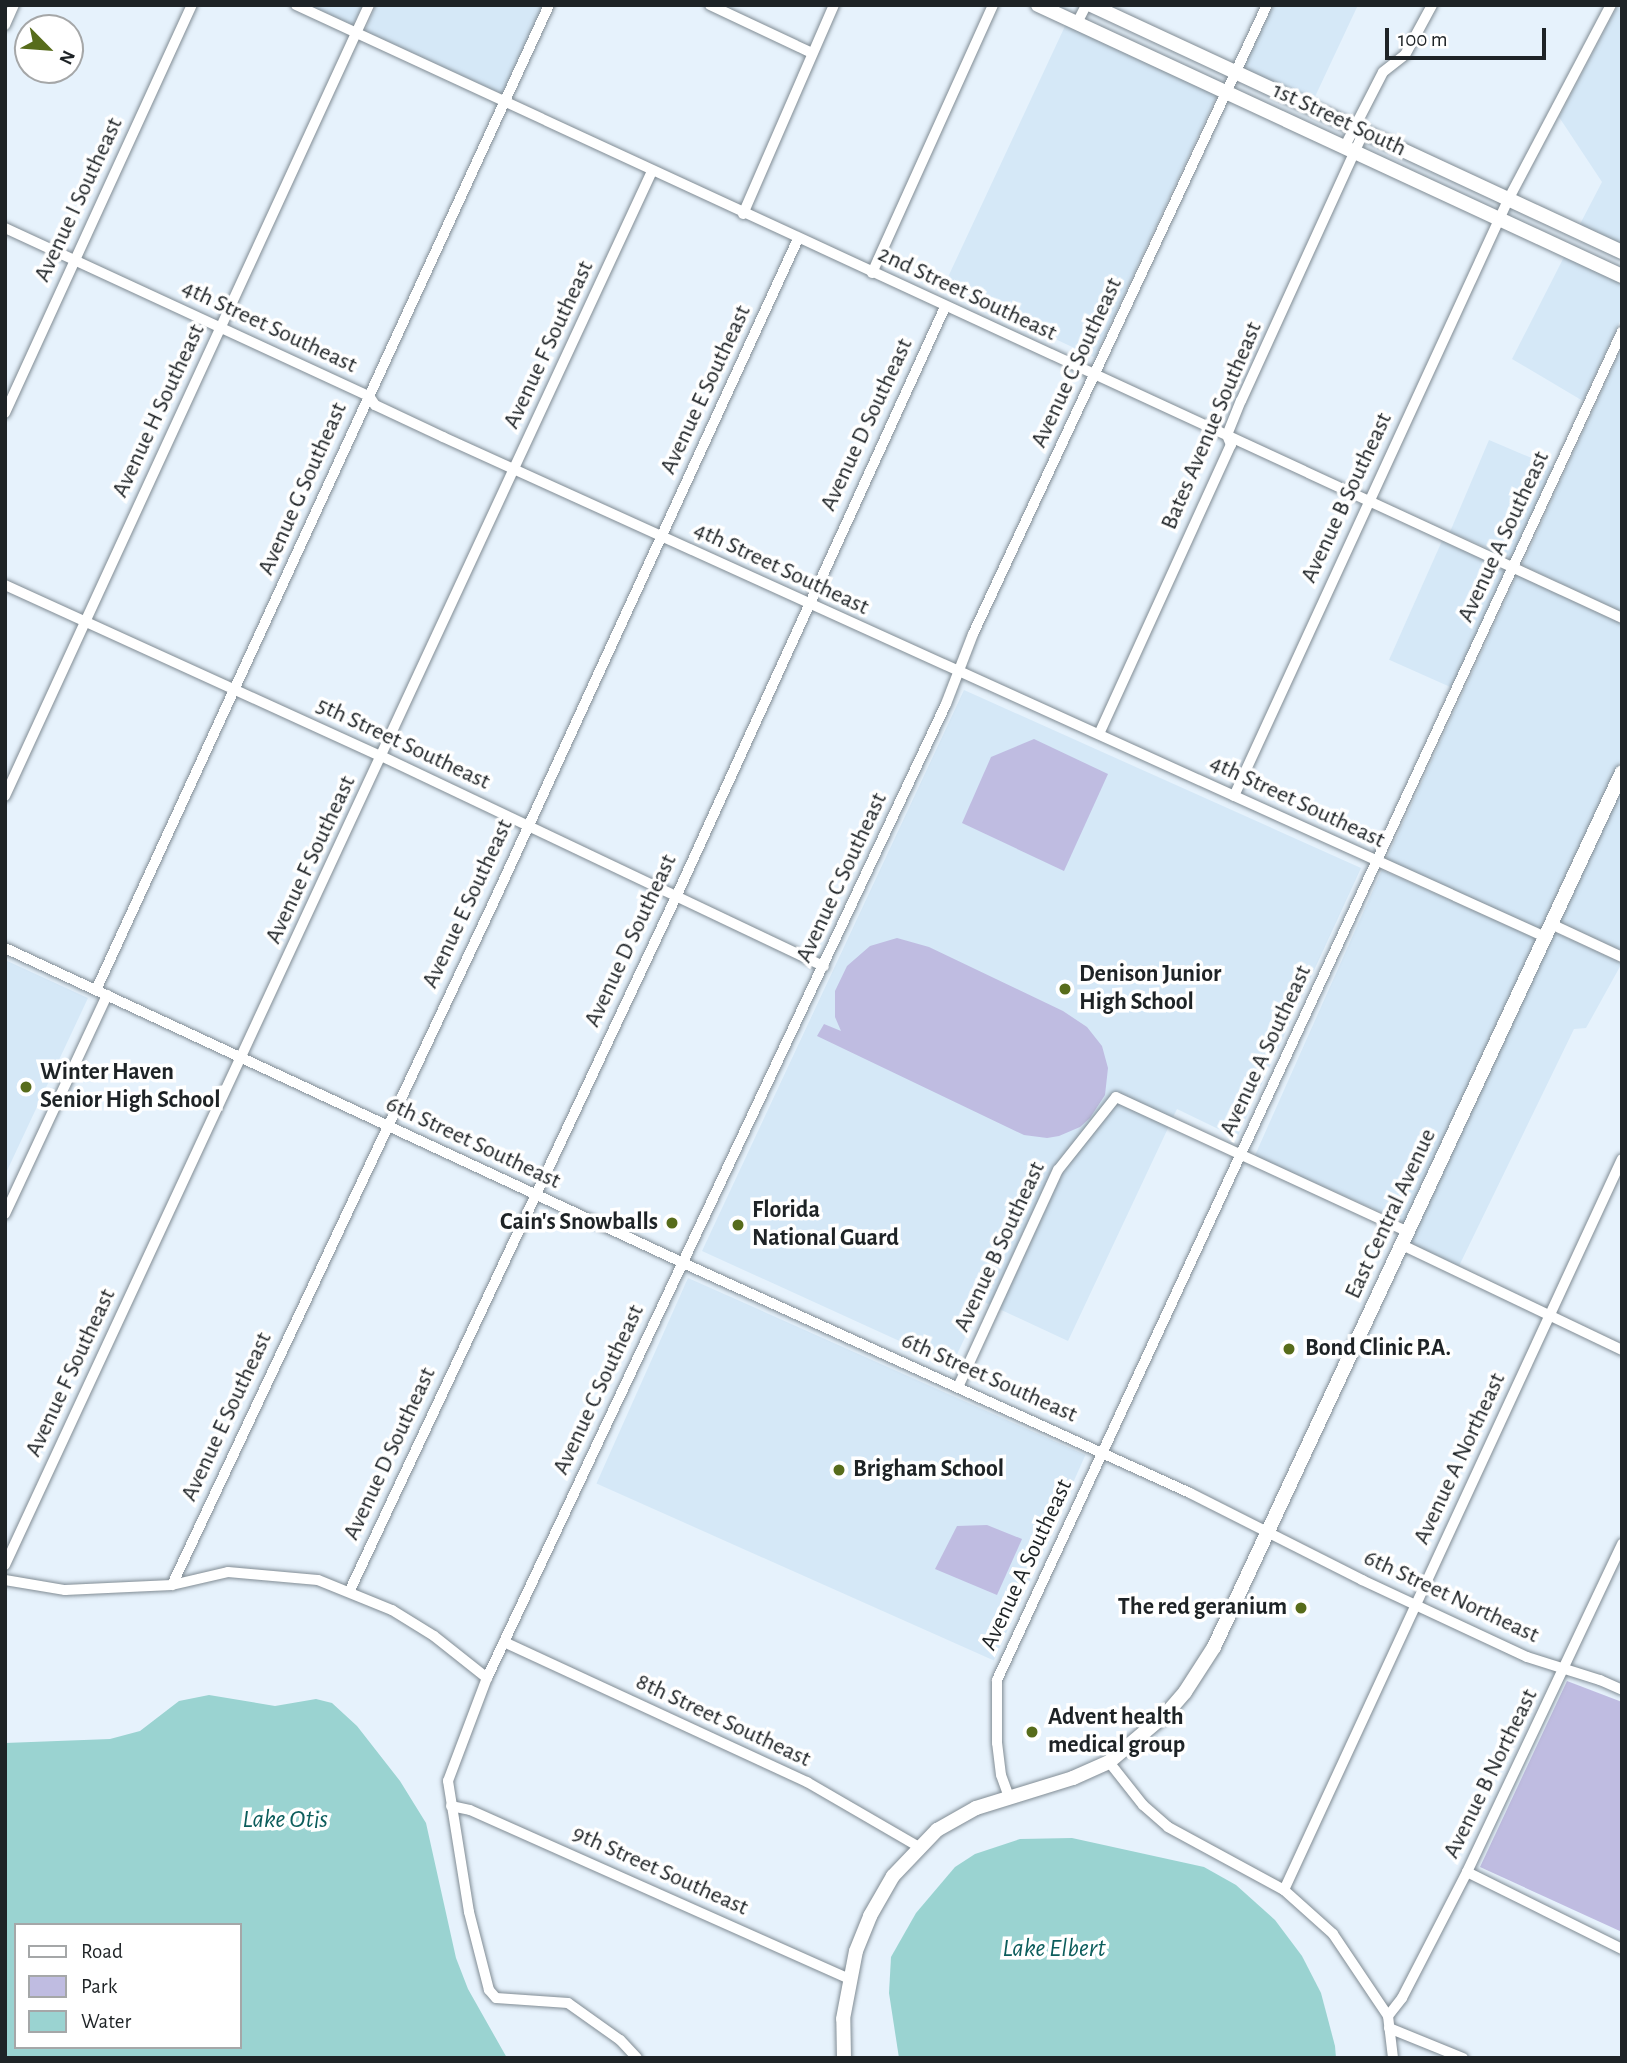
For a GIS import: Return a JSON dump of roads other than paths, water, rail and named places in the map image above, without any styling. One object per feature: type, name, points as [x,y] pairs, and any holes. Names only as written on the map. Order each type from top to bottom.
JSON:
[{"type":"main road","name":"1st Street South","points":[[1038,5],[1622,276]]},
{"type":"main road","name":"1st Street South","points":[[1088,5],[1622,252]]},
{"type":"main road","name":"East Central Avenue","points":[[844,2058],[843,2019],[856,1951],[870,1916],[893,1876],[919,1847],[937,1830],[976,1808],[1073,1778],[1109,1762],[1150,1730],[1185,1692],[1214,1647],[1622,772]]},
{"type":"street","points":[[5,25],[15,5]]},
{"type":"street","name":"Avenue I Southeast","points":[[5,413],[192,5]]},
{"type":"street","name":"2nd Street Southeast","points":[[296,5],[652,172],[1622,618]]},
{"type":"street","name":"Avenue H Southeast","points":[[5,796],[81,620],[221,328],[369,5]]},
{"type":"street","name":"Avenue G Southeast","points":[[5,1214],[236,690],[549,5]]},
{"type":"street","points":[[710,5],[811,53]]},
{"type":"street","points":[[743,214],[808,70],[811,53],[834,5]]},
{"type":"street","points":[[872,273],[993,5]]},
{"type":"street","points":[[1077,23],[1088,5]]},
{"type":"street","name":"Avenue C Southeast","points":[[637,2058],[620,2040],[568,2004],[496,1998],[489,1990],[469,1912],[448,1781],[487,1678],[681,1262],[824,966],[1094,375],[1267,5]]},
{"type":"street","name":"Bates Avenue Southeast","points":[[1099,734],[1231,445],[1227,436],[1383,72],[1405,55],[1432,5]]},
{"type":"street","name":"Avenue B Southeast","points":[[1234,796],[1499,218],[1611,5]]},
{"type":"street","name":"Avenue F Southeast","points":[[5,1565],[383,757],[652,172]]},
{"type":"street","name":"4th Street Southeast","points":[[5,228],[369,396],[375,405],[1378,862],[1548,931],[1622,957]]},
{"type":"street","name":"Avenue E Southeast","points":[[172,1585],[528,826],[798,239]]},
{"type":"street","name":"Avenue D Southeast","points":[[350,1590],[676,897],[810,605],[825,564],[945,307]]},
{"type":"street","name":"Avenue A Southeast","points":[[1009,1797],[1001,1775],[997,1743],[997,1680],[1622,332]]},
{"type":"street","name":"5th Street Southeast","points":[[5,585],[383,757],[824,966]]},
{"type":"street","name":"6th Street Southeast","points":[[5,948],[534,1195],[1268,1530]]},
{"type":"street","name":"Avenue B Southeast","points":[[958,1387],[1058,1170],[1116,1097],[1240,1156]]},
{"type":"street","points":[[1240,1156],[1405,1239],[1549,1316],[1622,1350]]},
{"type":"street","name":"Avenue A Northeast","points":[[1284,1890],[1622,1159]]},
{"type":"street","name":"6th Street Northeast","points":[[1268,1530],[1282,1540],[1527,1657],[1600,1680],[1622,1690]]},
{"type":"street","name":"Avenue B Northeast","points":[[1389,2022],[1467,1872],[1622,1544]]},
{"type":"street","points":[[5,1580],[65,1590],[172,1585],[228,1572],[270,1573],[318,1580],[350,1590],[413,1622],[487,1678]]},
{"type":"street","name":"8th Street Southeast","points":[[504,1642],[807,1782],[919,1847]]},
{"type":"street","points":[[1109,1762],[1143,1805],[1168,1827],[1284,1890],[1339,1941],[1389,2022],[1393,2058]]},
{"type":"street","name":"9th Street Southeast","points":[[451,1805],[470,1810],[850,1979]]},
{"type":"street","points":[[1467,1872],[1622,1948]]},
{"type":"street","points":[[1389,2022],[1463,2058]]},
{"type":"water","name":"Lake Otis","points":[[209,1695],[275,1706],[316,1699],[332,1703],[357,1726],[400,1781],[426,1823],[456,1958],[468,1989],[507,2058],[5,2058],[5,1743],[110,1739],[140,1731],[179,1701]]},
{"type":"water","name":"Lake Elbert","points":[[1072,1838],[1204,1867],[1236,1885],[1275,1920],[1302,1956],[1321,1993],[1336,2058],[899,2058],[889,1993],[891,1957],[916,1913],[955,1867],[975,1854],[1020,1839]]},
{"type":"place","name":"Denison Junior High School","points":[[1065,989]]},
{"type":"place","name":"Winter Haven Senior High School","points":[[26,1087]]},
{"type":"place","name":"Cain's Snowballs","points":[[672,1223]]},
{"type":"place","name":"Florida National Guard","points":[[738,1225]]},
{"type":"place","name":"Bond Clinic P.A.","points":[[1289,1349]]},
{"type":"place","name":"Brigham School","points":[[839,1470]]},
{"type":"place","name":"The red geranium","points":[[1301,1608]]},
{"type":"place","name":"Advent health medical group","points":[[1032,1732]]}]
